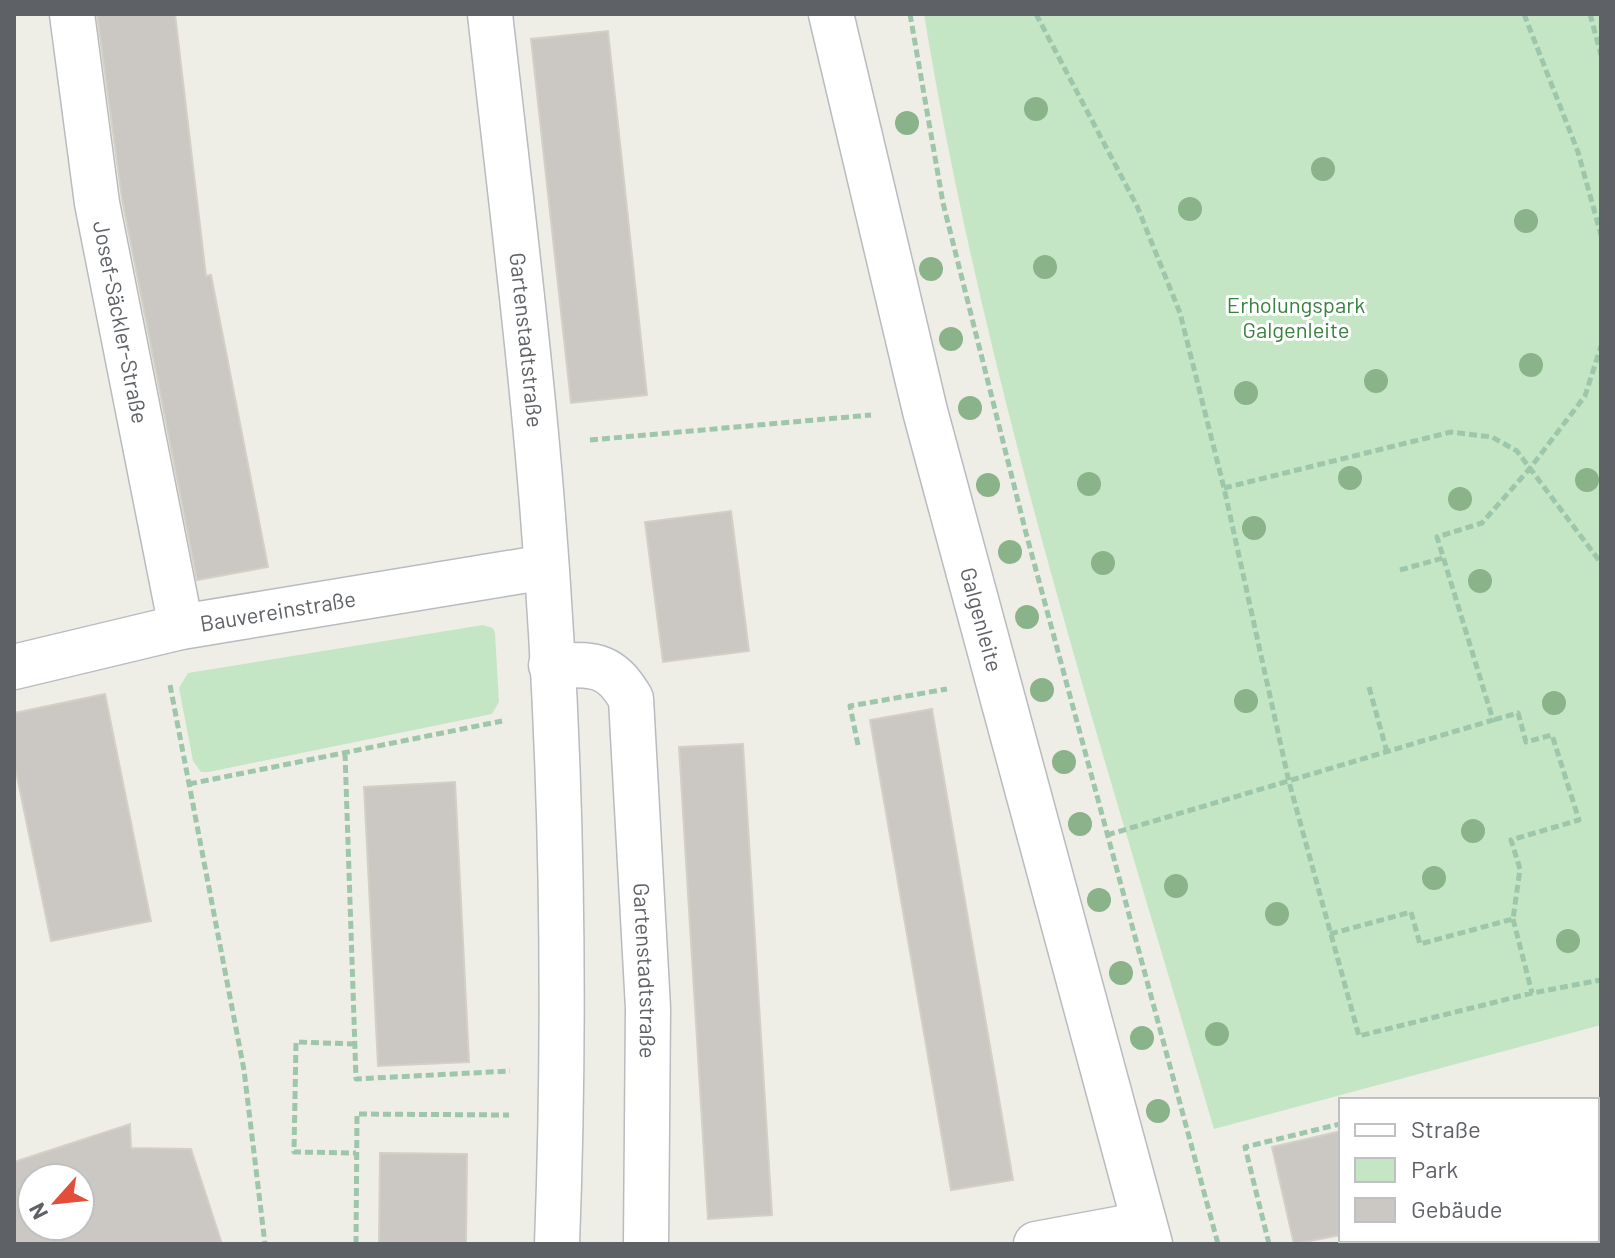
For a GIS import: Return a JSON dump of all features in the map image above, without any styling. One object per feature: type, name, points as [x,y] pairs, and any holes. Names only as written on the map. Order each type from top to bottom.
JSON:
[{"type":"street","name":"Josef-Säckler-Straße","points":[[72,14],[97,203],[170,629]]},
{"type":"street","name":"Gartenstadtstraße","points":[[490,14],[537,445],[546,567],[563,1069],[557,1244]]},
{"type":"street","name":"Galgenleite","points":[[831,14],[925,411],[995,680],[1147,1234],[1036,1244]]},
{"type":"street","name":"Bauvereinstraße","points":[[14,667],[170,629],[546,567]]},
{"type":"street","name":"Gartenstadtstraße","points":[[551,665],[596,665],[619,678],[631,699],[648,1008],[646,1244]]},
{"type":"path","points":[[910,14],[946,218],[1107,835],[1218,1244]]},
{"type":"path","points":[[1036,14],[1143,219],[1180,313],[1224,488],[1289,782],[1359,1036],[1532,993],[1601,980]]},
{"type":"path","points":[[1524,14],[1578,152],[1601,235]]},
{"type":"path","points":[[1590,14],[1601,55]]},
{"type":"path","points":[[1493,720],[1437,537],[1482,523],[1531,467],[1585,396],[1601,346]]},
{"type":"path","points":[[537,445],[925,411]]},
{"type":"path","points":[[1224,488],[1451,432],[1492,437],[1517,451],[1531,467],[1601,563]]},
{"type":"path","points":[[1400,570],[1443,558]]},
{"type":"path","points":[[170,629],[189,784],[244,1070],[265,1244]]},
{"type":"path","points":[[858,745],[850,706],[995,680]]},
{"type":"path","points":[[1369,687],[1387,752]]},
{"type":"path","points":[[189,784],[552,711]]},
{"type":"path","points":[[1107,835],[1518,713],[1526,742],[1552,735],[1579,820],[1511,840],[1520,869],[1513,919],[1532,993]]},
{"type":"path","points":[[345,753],[356,1079],[563,1069]]},
{"type":"path","points":[[1330,934],[1411,912],[1420,944],[1513,919]]},
{"type":"path","points":[[355,1044],[296,1042],[294,1152],[356,1153]]},
{"type":"path","points":[[356,1244],[357,1114],[562,1115]]},
{"type":"path","points":[[1269,1244],[1245,1147],[1339,1124]]},
{"type":"green space","name":"Erholungspark Galgenleite","points":[[924,14],[1601,14],[1601,1025],[1214,1129],[1091,714],[1015,436],[980,296]]},
{"type":"green space","points":[[483,625],[493,628],[495,633],[499,702],[492,714],[209,772],[201,772],[193,761],[179,688],[188,673]]},
{"type":"building","points":[[97,14],[175,14],[206,276],[211,275],[268,567],[197,580],[122,199]]},
{"type":"building","points":[[608,31],[647,395],[571,403],[531,39]]},
{"type":"building","points":[[731,511],[749,651],[663,662],[645,522]]},
{"type":"building","points":[[105,694],[151,921],[51,941],[14,762],[14,713]]},
{"type":"building","points":[[932,709],[1013,1180],[951,1190],[870,720]]},
{"type":"building","points":[[743,744],[772,1215],[708,1219],[679,747]]},
{"type":"building","points":[[455,782],[469,1062],[378,1066],[364,787]]},
{"type":"building","points":[[130,1124],[131,1148],[191,1149],[222,1244],[14,1244],[14,1162]]},
{"type":"building","points":[[1339,1131],[1339,1235],[1294,1244],[1272,1147]]},
{"type":"building","points":[[380,1153],[467,1154],[466,1244],[379,1244]]}]
